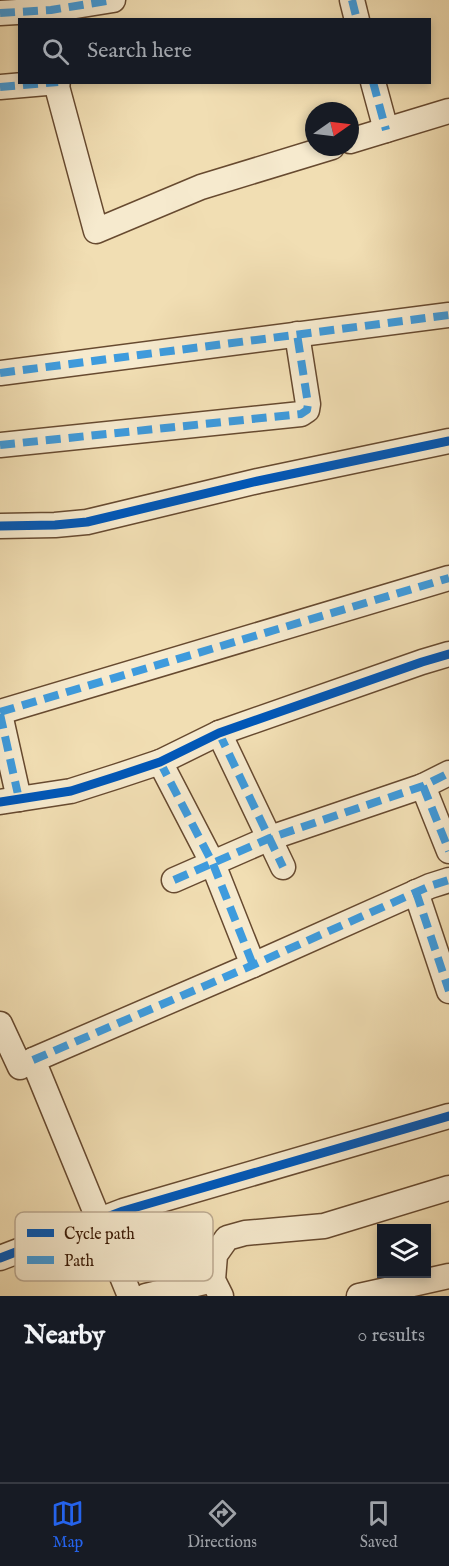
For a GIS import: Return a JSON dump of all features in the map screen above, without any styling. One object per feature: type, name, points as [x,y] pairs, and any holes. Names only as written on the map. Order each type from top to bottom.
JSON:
[{"type":"street","points":[[0,14],[52,15],[112,0]]},
{"type":"street","points":[[352,0],[356,18]]},
{"type":"street","points":[[0,87],[43,84]]},
{"type":"street","points":[[57,84],[96,231],[201,187],[305,155]]},
{"type":"street","points":[[374,84],[386,130]]},
{"type":"street","points":[[359,138],[449,111]]},
{"type":"street","points":[[0,373],[449,315]]},
{"type":"street","points":[[0,445],[301,414],[307,410],[308,404],[297,334]]},
{"type":"street","points":[[0,526],[87,522],[258,481],[449,441]]},
{"type":"street","points":[[449,578],[0,713],[10,800],[71,791],[160,762],[219,733],[449,654]]},
{"type":"street","points":[[219,733],[283,867]]},
{"type":"street","points":[[160,762],[213,864],[253,965]]},
{"type":"street","points":[[174,880],[270,838],[423,786],[449,773]]},
{"type":"street","points":[[423,786],[447,841]]},
{"type":"street","points":[[18,1068],[416,892],[449,880]]},
{"type":"street","points":[[416,892],[449,991]]},
{"type":"street","points":[[0,1024],[18,1068],[96,1212]]},
{"type":"street","points":[[120,1212],[449,1116]]},
{"type":"street","points":[[146,1296],[217,1288],[215,1256],[227,1238],[245,1233],[324,1226],[449,1188]]},
{"type":"street","points":[[0,1258],[15,1252]]},
{"type":"street","points":[[359,1296],[449,1276]]},
{"type":"street","points":[[124,1281],[130,1296]]},
{"type":"marked path","points":[[0,13],[51,10],[113,0]]},
{"type":"marked path","points":[[352,0],[356,18]]},
{"type":"marked path","points":[[0,87],[35,84]]},
{"type":"marked path","points":[[374,84],[386,130]]},
{"type":"marked path","points":[[0,373],[449,315]]},
{"type":"marked path","points":[[0,445],[301,414],[307,410],[308,404],[297,334]]},
{"type":"marked path","points":[[0,712],[449,578]]},
{"type":"marked path","points":[[0,714],[19,799]]},
{"type":"marked path","points":[[219,733],[283,867]]},
{"type":"marked path","points":[[160,762],[213,864],[253,965]]},
{"type":"marked path","points":[[174,880],[270,838],[423,786],[449,773]]},
{"type":"marked path","points":[[423,786],[449,851]]},
{"type":"marked path","points":[[33,1060],[430,886],[449,880]]},
{"type":"marked path","points":[[416,892],[449,991]]},
{"type":"cycle path","points":[[0,526],[87,522],[258,481],[449,441]]},
{"type":"cycle path","points":[[0,802],[71,791],[118,776],[160,762],[219,733],[449,654]]},
{"type":"cycle path","points":[[120,1212],[449,1116]]},
{"type":"cycle path","points":[[0,1258],[15,1252]]}]
